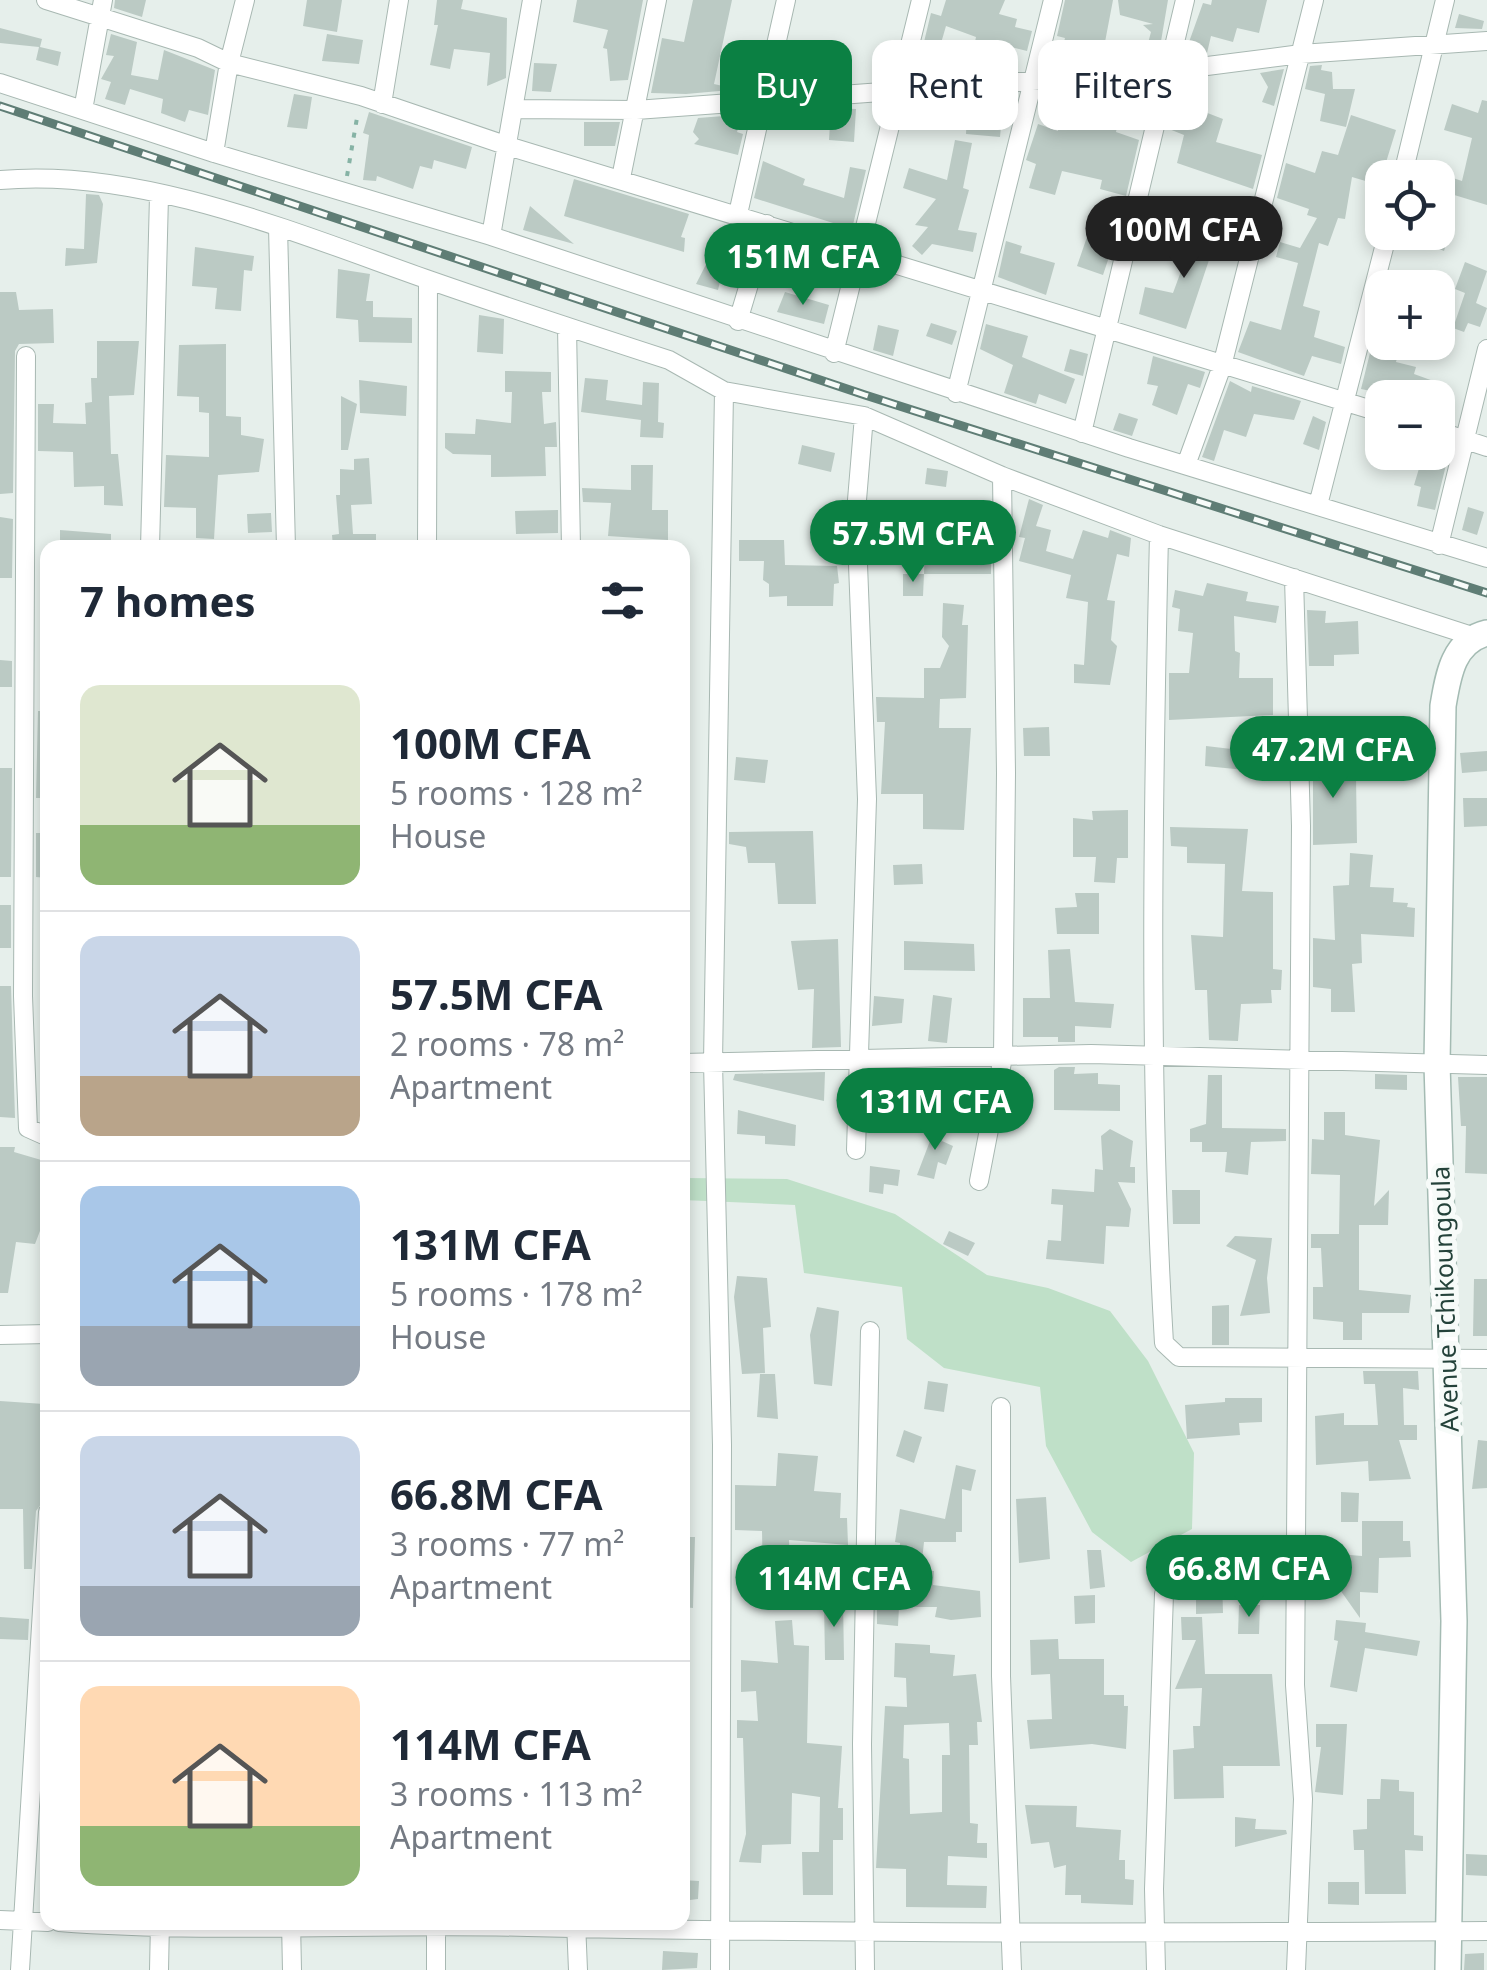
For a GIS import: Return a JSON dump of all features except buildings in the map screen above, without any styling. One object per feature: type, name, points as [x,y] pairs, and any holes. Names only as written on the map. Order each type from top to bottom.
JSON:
[{"type":"street","points":[[46,0],[101,9],[228,63],[361,96],[508,146],[1365,408]]},
{"type":"street","points":[[214,153],[228,63],[245,0]]},
{"type":"street","points":[[382,104],[398,0]]},
{"type":"street","points":[[492,236],[532,0]]},
{"type":"street","points":[[620,178],[657,0]]},
{"type":"street","points":[[778,40],[786,0]]},
{"type":"street","points":[[912,40],[921,0]]},
{"type":"street","points":[[956,393],[1053,0]]},
{"type":"street","points":[[1175,40],[1185,0]]},
{"type":"street","points":[[1186,465],[1222,366],[1314,0]]},
{"type":"street","points":[[1406,160],[1445,0]]},
{"type":"street","points":[[83,110],[101,9]]},
{"type":"street","points":[[1208,66],[1301,54],[1487,41]]},
{"type":"street","points":[[1018,81],[1038,80]]},
{"type":"street","points":[[0,83],[214,153],[492,236],[956,393],[1487,558]]},
{"type":"street","points":[[515,109],[636,110],[720,102]]},
{"type":"street","points":[[738,214],[759,130]]},
{"type":"street","points":[[834,353],[891,130]]},
{"type":"street","points":[[1082,433],[1154,130]]},
{"type":"street","points":[[0,180],[72,180],[159,196],[278,227],[669,360],[724,391],[864,416],[1002,476],[1159,535],[1480,634]]},
{"type":"street","points":[[150,540],[159,196]]},
{"type":"street","points":[[738,321],[767,224]]},
{"type":"street","points":[[278,227],[286,540]]},
{"type":"street","points":[[1318,506],[1384,250]]},
{"type":"street","points":[[426,540],[428,280]]},
{"type":"street","points":[[567,327],[571,540]]},
{"type":"street","points":[[1439,545],[1487,349]]},
{"type":"street","points":[[26,356],[23,996],[28,1128],[40,1133]]},
{"type":"street","points":[[720,1970],[722,1446],[713,1062],[724,391]]},
{"type":"street","points":[[856,1150],[867,799],[856,512],[864,416]]},
{"type":"street","points":[[1455,436],[1487,446]]},
{"type":"street","points":[[979,1181],[1002,1058],[1006,773],[1002,476]]},
{"type":"street","points":[[1159,535],[1153,807],[1155,1194],[1164,1343],[1179,1357],[1487,1359]]},
{"type":"street","points":[[1294,578],[1300,826],[1295,1685],[1303,1799],[1296,1970]]},
{"type":"street","name":"Avenue Tchikoungoula","points":[[1448,1970],[1454,1621],[1436,1064],[1443,706],[1449,668],[1480,634]]},
{"type":"street","points":[[690,1062],[1156,1055],[1487,1066]]},
{"type":"street","points":[[865,1970],[862,1744],[870,1332]]},
{"type":"street","points":[[0,1335],[40,1334]]},
{"type":"street","points":[[1000,1406],[1001,1676],[1012,1970]]},
{"type":"street","points":[[1156,1970],[1154,1889],[1164,1594],[1173,1564]]},
{"type":"street","points":[[20,1970],[40,1629]]},
{"type":"street","points":[[0,1920],[40,1921]]},
{"type":"street","points":[[690,1929],[1156,1934],[1487,1931]]},
{"type":"street","points":[[159,1970],[160,1930]]},
{"type":"street","points":[[291,1930],[292,1970]]},
{"type":"street","points":[[436,1930],[436,1970]]},
{"type":"street","points":[[576,1930],[578,1970]]},
{"type":"path","points":[[345,191],[361,96]]},
{"type":"green space","points":[[690,1178],[787,1179],[895,1214],[987,1275],[1048,1288],[1110,1311],[1148,1361],[1194,1453],[1192,1529],[1131,1562],[1092,1532],[1046,1446],[1040,1387],[944,1368],[907,1339],[902,1287],[804,1273],[795,1205],[690,1200]]},
{"type":"railway","points":[[0,106],[865,395],[1487,593]]}]
